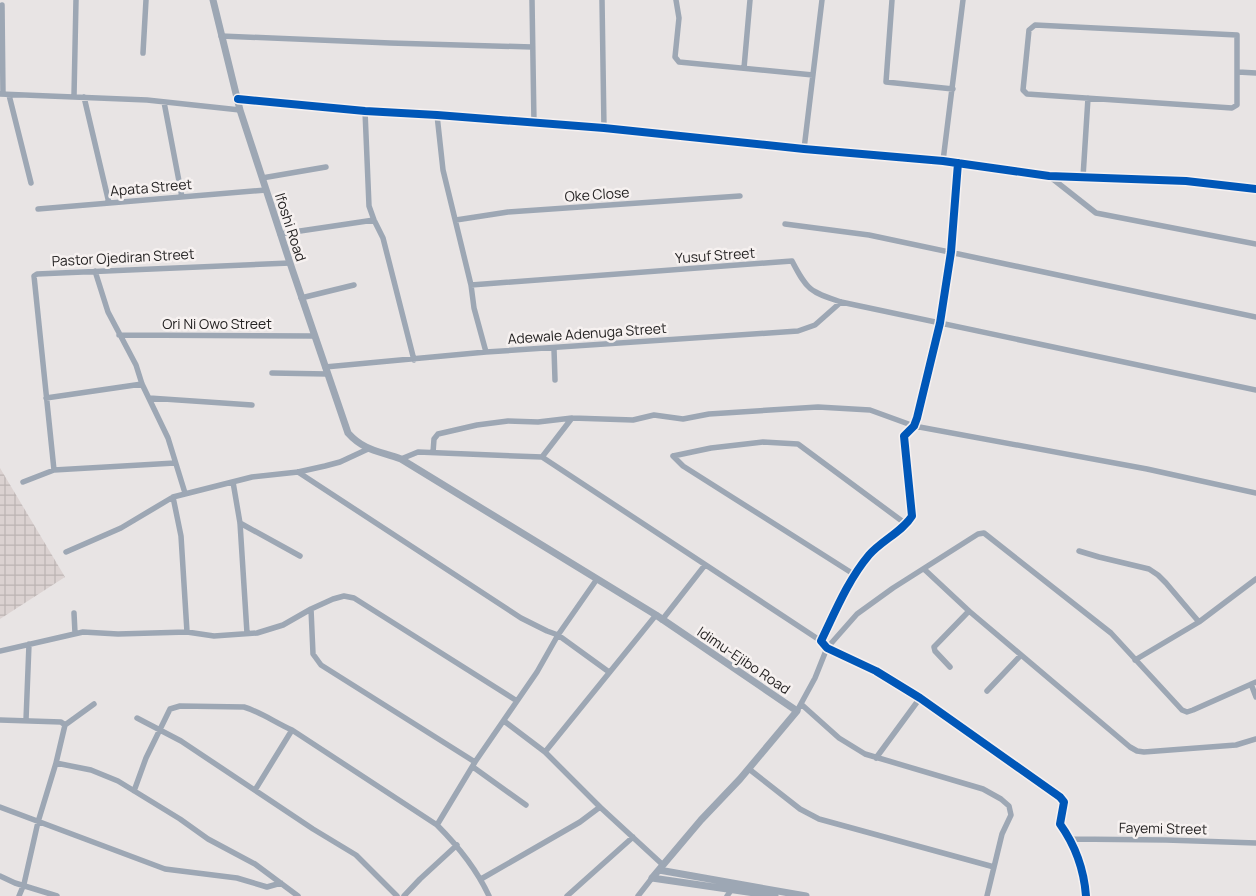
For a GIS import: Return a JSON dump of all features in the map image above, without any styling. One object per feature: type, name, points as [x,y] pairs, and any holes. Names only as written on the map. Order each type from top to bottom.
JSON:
[{"type":"main road","name":"Ifoshi Road","points":[[213,0],[240,110],[314,336],[348,433],[354,440],[368,449]]},
{"type":"main road","name":"Idimu-Ejibo Road","points":[[368,449],[401,459],[597,579],[799,707],[749,769],[701,820],[652,878]]},
{"type":"main road","points":[[661,868],[785,894],[806,896]]},
{"type":"main road","points":[[652,878],[775,896]]},
{"type":"street","points":[[74,96],[76,0]]},
{"type":"street","points":[[143,53],[146,0]]},
{"type":"street","points":[[532,0],[534,123]]},
{"type":"street","points":[[602,0],[604,128]]},
{"type":"street","points":[[676,0],[679,18],[675,57],[679,62],[814,75]]},
{"type":"street","points":[[744,68],[750,0]]},
{"type":"street","points":[[804,149],[822,0]]},
{"type":"street","points":[[892,0],[886,82],[953,88]]},
{"type":"street","points":[[943,161],[963,0]]},
{"type":"street","points":[[2,5],[4,94],[31,183]]},
{"type":"street","points":[[1033,26],[1237,35],[1237,105],[1232,108],[1088,98],[1025,93],[1029,30],[1033,26]]},
{"type":"street","points":[[221,36],[532,47]]},
{"type":"street","points":[[1238,72],[1256,72]]},
{"type":"street","points":[[4,94],[164,102],[240,110]]},
{"type":"street","points":[[84,97],[109,203]]},
{"type":"street","points":[[1083,177],[1088,98]]},
{"type":"street","points":[[238,99],[365,111],[604,128],[804,149],[943,161],[1048,176],[1186,181],[1256,189]]},
{"type":"street","points":[[164,102],[182,197]]},
{"type":"street","points":[[365,111],[369,206],[383,238],[414,360]]},
{"type":"street","points":[[437,115],[443,170],[471,285],[474,308],[486,352]]},
{"type":"street","points":[[821,641],[855,574],[874,550],[906,524],[912,512],[904,436],[914,426],[940,323],[951,252],[958,163]]},
{"type":"street","points":[[262,178],[326,167]]},
{"type":"street","points":[[1048,176],[1096,213],[1256,244]]},
{"type":"street","name":"Apata Street","points":[[38,209],[266,190]]},
{"type":"street","name":"Oke Close","points":[[456,220],[508,212],[740,196]]},
{"type":"street","points":[[280,234],[374,220]]},
{"type":"street","points":[[785,224],[869,235],[1256,317]]},
{"type":"street","name":"Yusuf Street","points":[[471,285],[792,262],[803,282],[814,294],[841,302],[1256,390]]},
{"type":"street","name":"Pastor Ojediran Street","points":[[54,470],[34,276],[37,274],[95,271],[290,263]]},
{"type":"street","points":[[95,271],[106,305],[119,335],[136,365],[142,384],[168,438],[185,493]]},
{"type":"street","points":[[302,298],[354,285]]},
{"type":"street","name":"Adewale Adenuga Street","points":[[272,373],[326,370],[486,352],[554,349],[798,331],[815,325],[841,302]]},
{"type":"street","name":"Ori Ni Owo Street","points":[[119,335],[314,336]]},
{"type":"street","points":[[554,349],[555,380]]},
{"type":"street","points":[[46,398],[142,384]]},
{"type":"street","points":[[149,398],[252,405]]},
{"type":"street","points":[[433,452],[434,439],[438,434],[477,425],[508,421],[538,422],[572,418],[633,420],[654,415],[683,419],[709,414],[764,410],[842,408],[870,410],[914,426],[1147,469],[1256,494]]},
{"type":"street","points":[[542,456],[572,418]]},
{"type":"street","points":[[855,574],[683,466],[673,456],[710,448],[763,442],[798,444],[906,524]]},
{"type":"street","points":[[66,552],[121,528],[173,497],[252,477],[298,472],[340,462],[368,449]]},
{"type":"street","points":[[401,459],[418,452],[542,456],[821,641],[828,648],[876,671],[920,698],[1060,797],[1064,802],[1060,824],[1070,839],[1084,879],[1086,896]]},
{"type":"street","points":[[23,482],[54,470],[176,463]]},
{"type":"street","points":[[298,472],[521,618],[558,635],[609,672]]},
{"type":"street","points":[[233,482],[240,523],[247,633]]},
{"type":"street","points":[[173,497],[181,536],[187,632]]},
{"type":"street","points":[[240,523],[300,556]]},
{"type":"street","points":[[986,896],[1002,834],[1011,815],[1009,806],[983,789],[876,758],[854,748],[799,707],[815,678],[828,648],[857,614],[978,534],[984,533],[1120,641],[1135,660],[1182,710],[1187,712],[1253,683],[1256,697]]},
{"type":"street","points":[[1078,550],[1149,569],[1166,583],[1199,622]]},
{"type":"street","points":[[545,752],[609,672],[705,565]]},
{"type":"street","points":[[924,569],[970,611],[1130,747],[1144,752],[1236,745],[1256,739]]},
{"type":"street","points":[[437,825],[474,764],[537,672],[558,635],[597,579]]},
{"type":"street","points":[[1135,660],[1199,622],[1256,579]]},
{"type":"street","points":[[0,651],[75,634],[187,632],[214,636],[257,633],[283,625],[311,609],[344,596],[354,598],[517,701]]},
{"type":"street","points":[[311,609],[314,654],[321,664],[474,764],[526,806]]},
{"type":"street","points":[[950,667],[935,651],[934,647],[970,611]]},
{"type":"street","points":[[74,612],[75,634]]},
{"type":"street","points":[[26,720],[29,644]]},
{"type":"street","points":[[987,691],[1022,655]]},
{"type":"street","points":[[876,758],[920,698]]},
{"type":"street","points":[[20,896],[38,822],[66,725],[94,704]]},
{"type":"street","points":[[134,791],[146,758],[160,731],[166,714],[175,706],[210,705],[244,707],[253,710],[276,724],[292,730],[437,825],[457,845],[481,878],[489,896]]},
{"type":"street","points":[[138,718],[181,741],[313,829],[356,855],[396,896]]},
{"type":"street","points":[[0,720],[61,722],[66,725]]},
{"type":"street","points":[[504,721],[545,752],[633,837],[661,868]]},
{"type":"street","points":[[254,790],[292,730]]},
{"type":"street","points":[[56,763],[106,775],[180,819],[216,844],[245,858],[298,896]]},
{"type":"street","points":[[749,769],[800,809],[819,820],[994,867]]},
{"type":"street","points":[[481,878],[580,822],[600,807]]},
{"type":"street","points":[[0,808],[165,869],[237,878],[267,887],[280,883]]},
{"type":"street","points":[[568,896],[633,837]]},
{"type":"street","name":"Fayemi Street","points":[[1070,839],[1256,843]]},
{"type":"street","points":[[404,896],[457,845]]},
{"type":"street","points":[[0,876],[15,883],[24,884],[57,896]]},
{"type":"street","points":[[638,896],[652,878]]},
{"type":"street","points":[[728,896],[732,889]]},
{"type":"shaded area","points":[[0,468],[65,577],[0,619]]},
{"type":"cycle path","points":[[238,99],[365,111],[604,128],[804,149],[943,161],[1049,176],[1186,181],[1256,189]]},
{"type":"cycle path","points":[[958,163],[951,252],[940,323],[917,418],[914,426],[904,436],[912,516],[874,550],[861,565],[842,596],[821,641],[827,648],[876,671],[920,698],[1060,797],[1064,802],[1060,824],[1078,858],[1086,896]]}]
